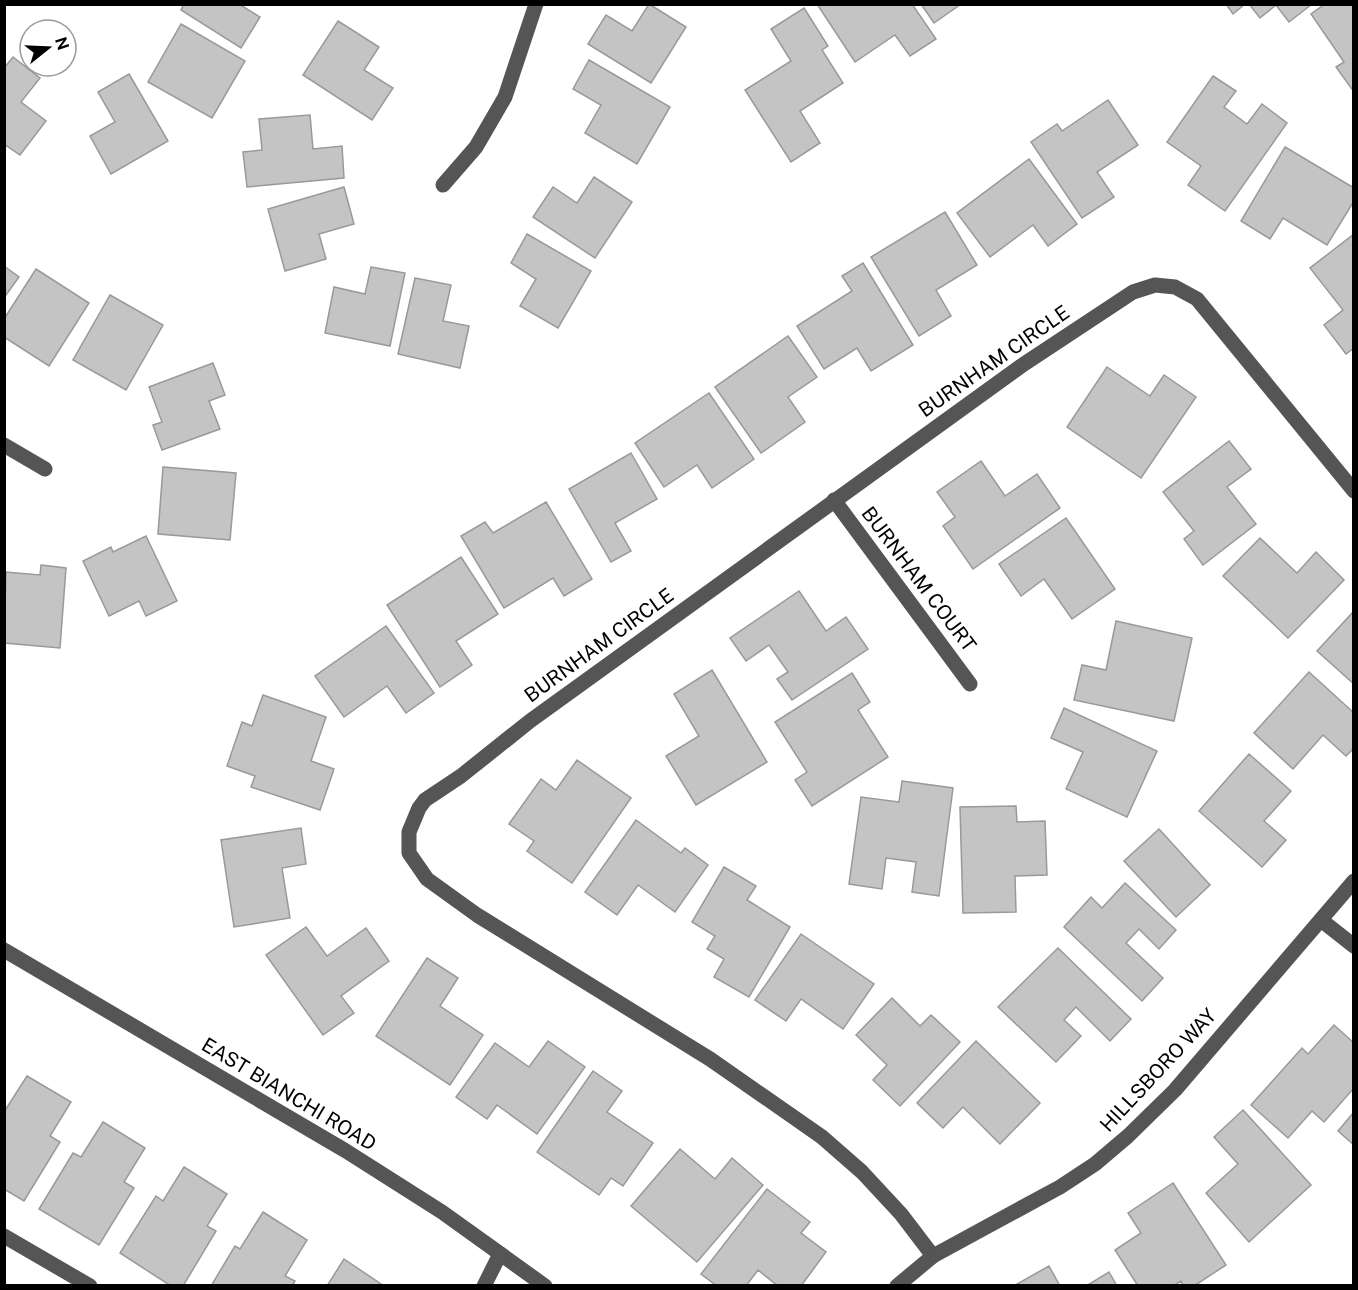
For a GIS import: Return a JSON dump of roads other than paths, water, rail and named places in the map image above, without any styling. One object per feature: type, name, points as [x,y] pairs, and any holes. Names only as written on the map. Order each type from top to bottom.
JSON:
[{"type":"street","points":[[443,186],[476,147],[505,97],[536,4]]},
{"type":"street","name":"BURNHAM CIRCLE","points":[[933,1256],[901,1214],[862,1172],[822,1137],[710,1059],[477,915],[427,879],[409,853],[409,832],[419,808],[425,800],[461,776],[530,721],[834,500],[1024,364],[1133,292],[1155,285],[1175,287],[1197,299],[1353,492]]},
{"type":"street","points":[[4,445],[45,469]]},
{"type":"street","name":"BURNHAM COURT","points":[[834,500],[970,684]]},
{"type":"street","name":"HILLSBORO WAY","points":[[897,1286],[933,1256],[1060,1186],[1095,1164],[1128,1136],[1174,1090],[1353,881]]},
{"type":"street","points":[[1321,920],[1353,946]]},
{"type":"street","name":"EAST BIANCHI ROAD","points":[[4,950],[346,1151],[442,1212],[545,1286]]},
{"type":"street","points":[[4,1236],[90,1286]]},
{"type":"street","points":[[484,1286],[500,1254]]}]
